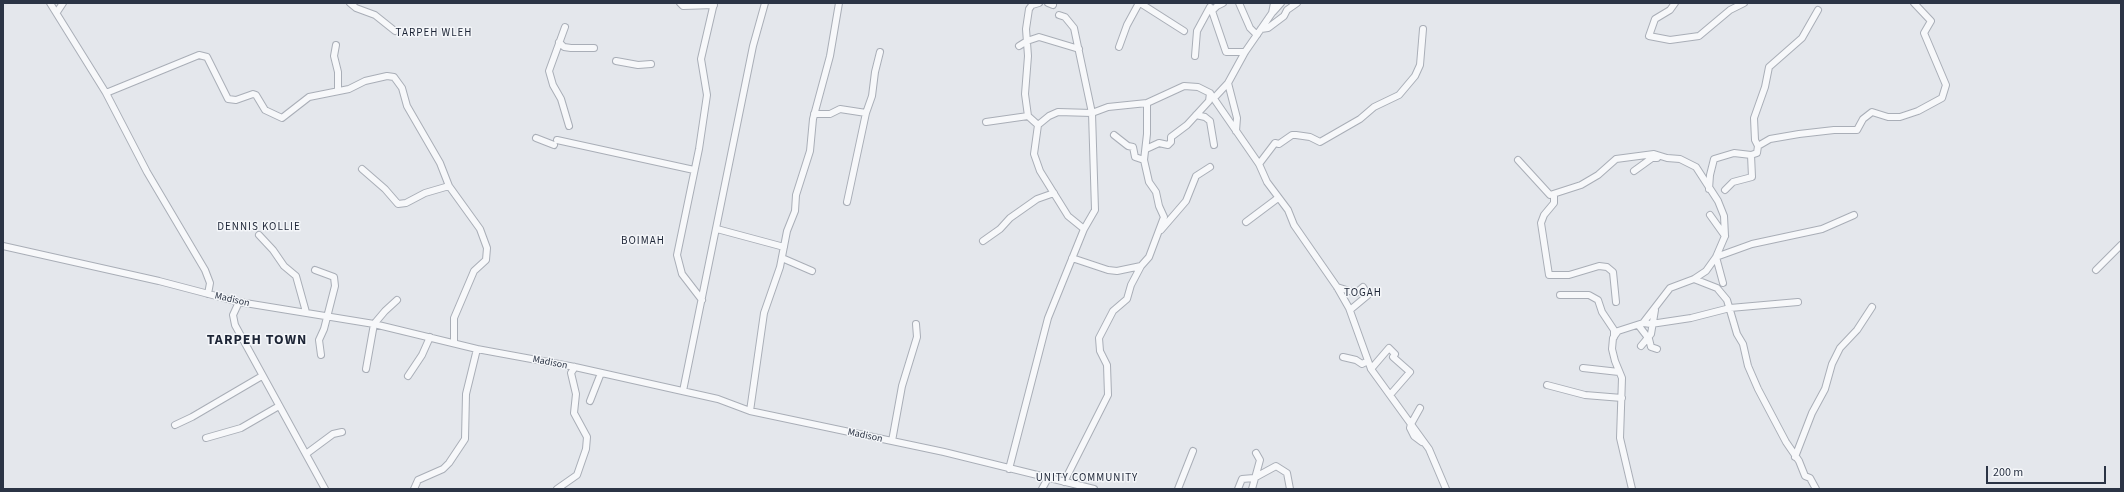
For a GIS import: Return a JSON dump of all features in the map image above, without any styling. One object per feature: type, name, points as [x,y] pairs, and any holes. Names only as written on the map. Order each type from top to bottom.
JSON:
[{"type":"street","points":[[50,3],[106,92],[147,172],[208,276],[208,294]]},
{"type":"street","points":[[57,12],[63,3]]},
{"type":"street","points":[[350,3],[356,8],[375,15],[395,31]]},
{"type":"street","points":[[680,3],[683,6],[714,4],[701,59],[708,95],[677,255],[682,274],[702,300]]},
{"type":"street","points":[[683,391],[753,46],[765,3]]},
{"type":"street","points":[[750,411],[764,313],[780,268],[787,231],[795,211],[796,195],[810,151],[814,114],[830,56],[839,3]]},
{"type":"street","points":[[1038,125],[1028,116],[1025,94],[1028,56],[1026,29],[1029,9],[1032,5],[1039,3]]},
{"type":"street","points":[[1119,47],[1127,25],[1140,3],[1184,31]]},
{"type":"street","points":[[1195,56],[1197,31],[1208,14],[1209,7],[1212,7],[1213,9],[1223,3]]},
{"type":"street","points":[[1239,3],[1246,21],[1259,32]]},
{"type":"street","points":[[1272,13],[1274,3]]},
{"type":"street","points":[[1146,149],[1159,144],[1168,145],[1172,142],[1171,137],[1187,125],[1209,101],[1212,95],[1228,83],[1245,52],[1272,13],[1281,3]]},
{"type":"street","points":[[1259,32],[1268,28],[1284,16],[1287,10],[1297,3],[1303,3]]},
{"type":"street","points":[[1675,3],[1670,10],[1655,20],[1649,36],[1670,40],[1699,36],[1730,10],[1744,3]]},
{"type":"street","points":[[1758,146],[1770,139],[1799,134],[1857,130],[1863,119],[1872,112],[1888,117],[1900,117],[1918,111],[1942,98],[1946,85],[1924,33],[1931,21],[1914,3]]},
{"type":"street","points":[[1213,9],[1212,16],[1226,52],[1245,52]]},
{"type":"street","points":[[1709,189],[1710,175],[1714,159],[1734,153],[1751,155],[1757,153],[1758,146],[1755,140],[1754,118],[1765,87],[1769,67],[1802,38],[1818,10]]},
{"type":"street","points":[[1009,468],[1048,318],[1084,229],[1095,210],[1092,113],[1084,82],[1074,28],[1065,17],[1059,15]]},
{"type":"street","points":[[565,27],[549,71],[553,85],[561,99],[569,126]]},
{"type":"street","points":[[1259,164],[1275,143],[1279,144],[1292,135],[1310,137],[1320,142],[1360,119],[1374,107],[1399,95],[1415,76],[1420,66],[1423,29]]},
{"type":"street","points":[[1019,46],[1027,41],[1039,37],[1079,49]]},
{"type":"street","points":[[559,42],[564,47],[594,48]]},
{"type":"street","points":[[336,45],[334,56],[338,72],[338,90]]},
{"type":"street","points":[[847,202],[866,113],[872,96],[874,72],[880,52]]},
{"type":"street","points":[[106,92],[199,55],[207,57],[228,99],[236,100],[253,94],[256,95],[265,110],[282,118],[309,97],[349,89],[365,81],[387,76],[394,77],[402,88],[407,106],[440,163],[449,186],[480,229],[487,248],[486,260],[474,272],[454,318],[454,343]]},
{"type":"street","points":[[616,61],[638,65],[651,64]]},
{"type":"street","points":[[1228,83],[1238,118],[1236,131]]},
{"type":"street","points":[[1084,229],[1068,216],[1040,171],[1034,154],[1038,125],[1049,116],[1058,112],[1092,113],[1108,107],[1147,103],[1184,86],[1198,87],[1212,95],[1259,164],[1267,182],[1288,210],[1298,231],[1337,287],[1350,310],[1370,369],[1428,449],[1446,489]]},
{"type":"street","points":[[1064,482],[1108,395],[1107,365],[1100,351],[1099,338],[1113,311],[1127,299],[1131,285],[1141,266],[1149,257],[1164,217],[1159,206],[1156,192],[1149,182],[1144,160],[1146,149],[1147,103]]},
{"type":"street","points":[[814,114],[830,114],[840,109],[866,113]]},
{"type":"street","points":[[1196,115],[1205,117],[1210,121],[1214,145]]},
{"type":"street","points":[[986,122],[1028,116]]},
{"type":"street","points":[[1114,135],[1128,146],[1133,147],[1135,158],[1144,160]]},
{"type":"street","points":[[536,138],[694,170]]},
{"type":"street","points":[[1518,160],[1550,195],[1581,186],[1598,175],[1616,159],[1654,154],[1667,158]]},
{"type":"street","points":[[1725,190],[1733,182],[1752,177],[1751,155]]},
{"type":"street","points":[[1634,171],[1652,158],[1680,159],[1696,167],[1718,201],[1724,216],[1725,236],[1716,257],[1706,271],[1694,279],[1670,288],[1656,308],[1641,324]]},
{"type":"street","points":[[1158,235],[1186,202],[1196,176],[1210,167]]},
{"type":"street","points":[[362,169],[385,188],[398,204],[406,203],[425,193],[449,186]]},
{"type":"street","points":[[983,241],[1037,199],[1054,193]]},
{"type":"street","points":[[1554,194],[1554,203],[1544,215],[1541,223],[1549,275],[1568,275],[1599,266],[1608,267],[1613,272],[1616,302]]},
{"type":"street","points":[[1246,222],[1278,198]]},
{"type":"street","points":[[1710,215],[1725,236]]},
{"type":"street","points":[[1716,257],[1752,244],[1822,229],[1854,215]]},
{"type":"street","points":[[717,229],[784,247]]},
{"type":"street","points":[[259,235],[273,250],[284,266],[296,276],[306,312]]},
{"type":"street","points":[[2096,270],[2121,245]]},
{"type":"street","name":"Madison","points":[[3,246],[239,302],[374,324],[477,349],[575,367],[683,391],[718,399],[750,411],[892,441],[1094,489]]},
{"type":"street","points":[[1716,257],[1723,283]]},
{"type":"street","points":[[782,258],[812,271]]},
{"type":"street","points":[[1072,258],[1108,270],[1117,271],[1141,266]]},
{"type":"street","points":[[315,270],[334,277],[335,286],[328,317],[319,340],[321,355]]},
{"type":"street","points":[[1694,279],[1717,288],[1727,300],[1737,334],[1743,344],[1748,366],[1758,389],[1794,457],[1799,461],[1805,476],[1810,478],[1816,489]]},
{"type":"street","points":[[1337,287],[1356,293],[1363,287],[1368,295],[1350,310]]},
{"type":"street","points":[[1560,296],[1589,295],[1598,300],[1602,312],[1614,330],[1612,348],[1622,378],[1620,438],[1632,489]]},
{"type":"street","points":[[366,369],[374,324],[385,310],[397,300]]},
{"type":"street","points":[[239,302],[233,315],[235,325],[325,489]]},
{"type":"street","points":[[1614,337],[1618,331],[1641,324],[1691,318],[1730,308],[1798,302]]},
{"type":"street","points":[[1794,457],[1812,413],[1825,390],[1832,364],[1840,348],[1857,330],[1872,307]]},
{"type":"street","points":[[1641,346],[1649,339],[1651,324],[1656,308]]},
{"type":"street","points":[[892,441],[902,386],[917,337],[916,324]]},
{"type":"street","points":[[1641,324],[1649,339],[1651,347],[1657,349]]},
{"type":"street","points":[[408,376],[422,355],[430,337]]},
{"type":"street","points":[[1370,369],[1389,348],[1396,354],[1393,356],[1410,372],[1390,395]]},
{"type":"street","points":[[414,489],[418,480],[443,468],[449,463],[465,439],[466,394],[477,349]]},
{"type":"street","points":[[1343,357],[1356,360],[1362,364],[1368,361]]},
{"type":"street","points":[[557,489],[577,475],[586,449],[587,437],[574,410],[576,394],[571,373],[575,367]]},
{"type":"street","points":[[1583,368],[1619,372]]},
{"type":"street","points":[[590,401],[601,373]]},
{"type":"street","points":[[175,425],[192,417],[262,376]]},
{"type":"street","points":[[1547,385],[1585,395],[1622,398]]},
{"type":"street","points":[[206,438],[241,428],[279,406]]},
{"type":"street","points":[[1411,424],[1420,408]]},
{"type":"street","points":[[306,454],[333,434],[342,432]]},
{"type":"street","points":[[1178,489],[1193,451]]},
{"type":"street","points":[[1252,489],[1260,460],[1256,453]]},
{"type":"street","points":[[1238,489],[1242,479],[1254,478],[1274,467],[1278,467],[1287,473],[1290,489]]},
{"type":"street","points":[[1042,489],[1048,478]]},
{"type":"district","name":"TARPEH WLEH","points":[[434,34]]},
{"type":"district","name":"DENNIS KOLLIE","points":[[259,228]]},
{"type":"district","name":"BOIMAH","points":[[643,242]]},
{"type":"district","name":"TOGAH","points":[[1363,294]]},
{"type":"district","name":"TARPEH TOWN","points":[[257,341]]},
{"type":"district","name":"UNITY COMMUNITY","points":[[1087,479]]}]
